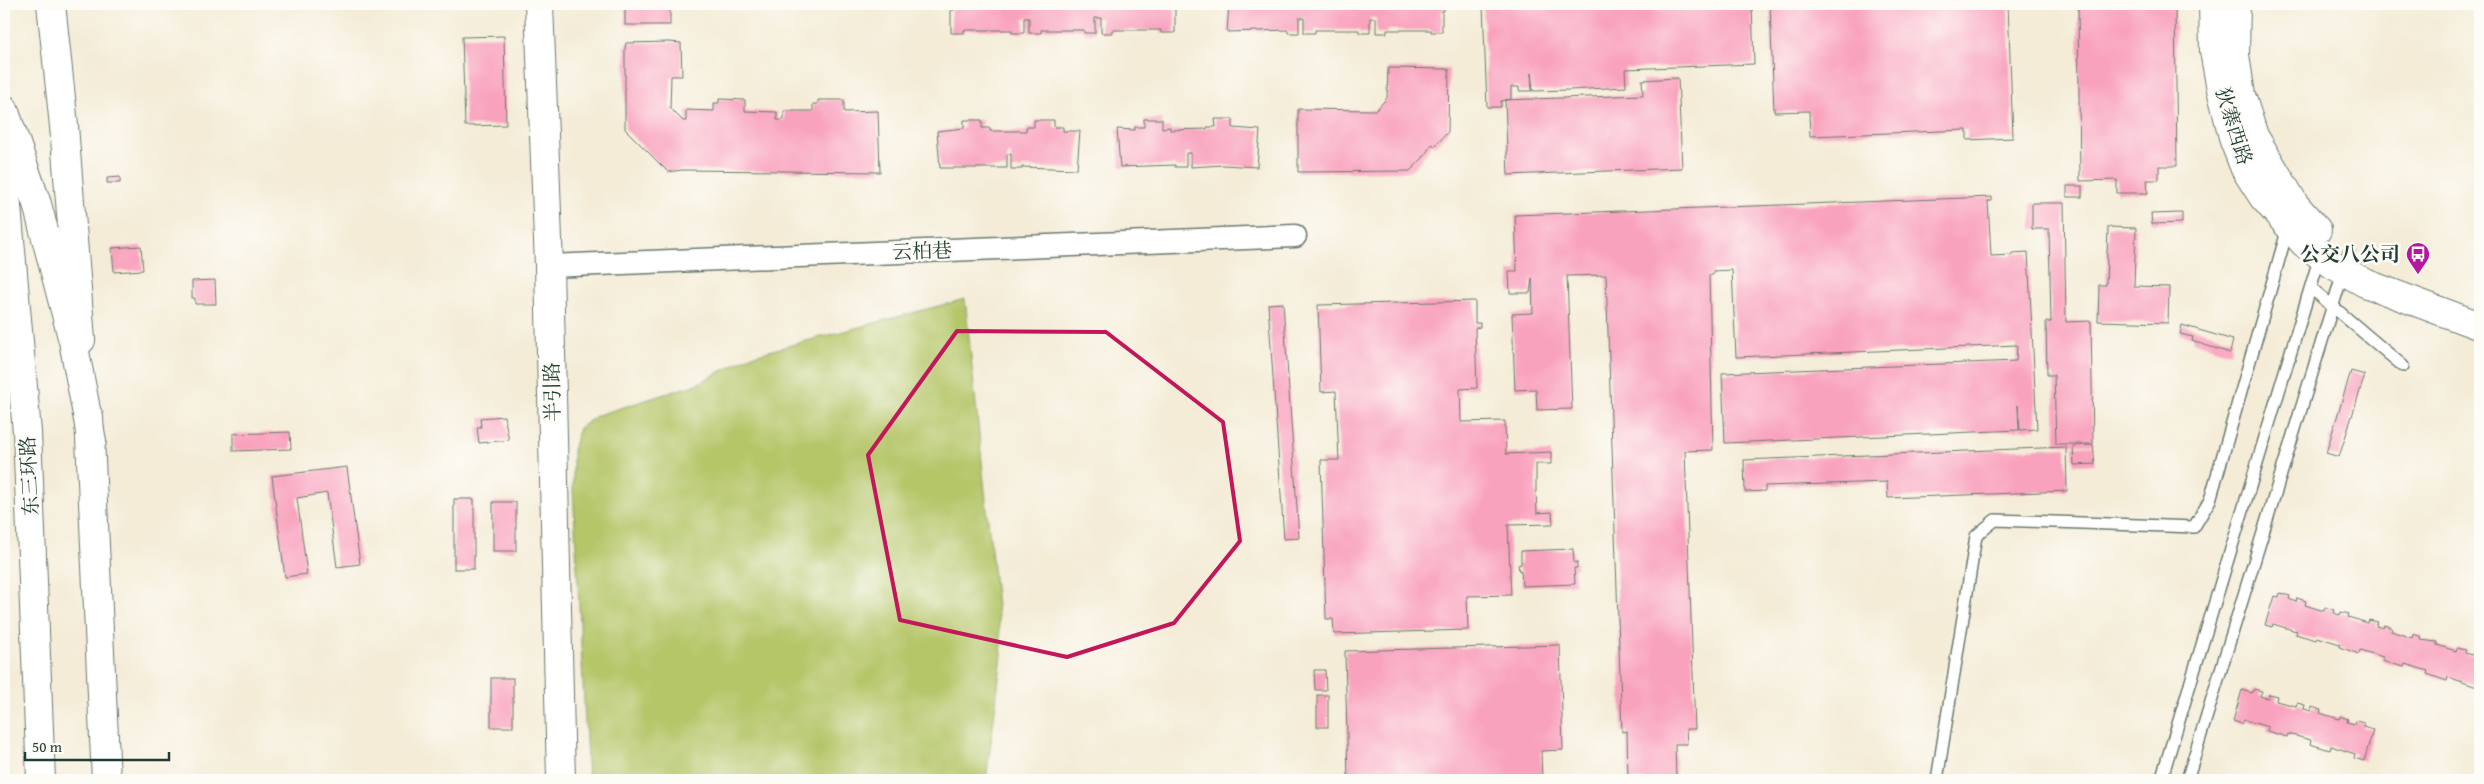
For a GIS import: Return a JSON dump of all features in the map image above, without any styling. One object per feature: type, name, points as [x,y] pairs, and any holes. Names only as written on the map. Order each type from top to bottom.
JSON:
[{"type":"main road","points":[[51,4],[64,126],[78,321],[92,441],[106,780]]},
{"type":"main road","name":"半引路","points":[[538,4],[550,266],[561,780]]},
{"type":"main road","name":"狄寨西路","points":[[2213,4],[2214,52],[2221,89],[2234,141],[2245,169],[2259,190],[2292,215],[2312,226],[2337,247],[2346,262],[2364,283],[2480,326]]},
{"type":"main road","name":"狄寨西路","points":[[2236,4],[2235,55],[2241,95],[2254,136],[2304,243],[2346,262],[2480,306]]},
{"type":"main road","points":[[4,109],[37,204],[71,332],[92,441]]},
{"type":"main road","name":"东三环路","points":[[4,172],[27,432],[41,780]]},
{"type":"street","name":"云柏巷","points":[[550,266],[1295,236]]},
{"type":"lane","points":[[1937,780],[1976,536],[1995,520],[2194,527],[2210,500],[2292,215]]},
{"type":"lane","points":[[2161,780],[2322,251]]},
{"type":"lane","points":[[2187,780],[2346,262]]},
{"type":"lane","points":[[2310,288],[2403,366]]},
{"type":"highlighted area","points":[[957,331],[1106,332],[1223,422],[1240,541],[1174,623],[1067,657],[900,620],[868,455]]},
{"type":"green space","points":[[965,299],[1002,655],[986,780],[588,780],[573,487],[573,451],[579,428],[598,415],[697,384],[750,356]]},
{"type":"building","points":[[625,4],[670,4],[670,25],[625,25]]},
{"type":"building","points":[[954,4],[1172,4],[1172,9],[1175,9],[1175,33],[1161,33],[1161,30],[1112,30],[1112,33],[1101,33],[1101,18],[1095,18],[1095,33],[1084,33],[1084,30],[1041,30],[1041,33],[1029,33],[1029,18],[1024,18],[1024,33],[1012,33],[1012,30],[964,30],[964,33],[951,33],[951,10],[954,10]]},
{"type":"building","points":[[1229,4],[1444,4],[1444,11],[1442,11],[1442,32],[1431,32],[1431,30],[1387,30],[1387,33],[1376,33],[1376,18],[1370,18],[1370,33],[1359,33],[1359,30],[1315,30],[1315,33],[1304,33],[1304,18],[1299,18],[1299,33],[1288,33],[1288,30],[1227,32]]},
{"type":"building","points":[[1483,4],[1752,4],[1754,64],[1625,69],[1626,87],[1569,90],[1533,91],[1531,73],[1532,91],[1519,91],[1519,87],[1511,87],[1511,99],[1501,101],[1501,107],[1487,107]]},
{"type":"building","points":[[1770,4],[2008,4],[2013,138],[1967,140],[1967,130],[1810,136],[1809,111],[1774,112]]},
{"type":"building","points":[[2078,4],[2175,4],[2177,166],[2159,166],[2159,180],[2147,180],[2148,193],[2117,193],[2117,180],[2080,181]]},
{"type":"building","points":[[504,36],[506,125],[465,126],[462,37]]},
{"type":"building","points":[[626,43],[681,43],[682,76],[671,76],[670,108],[683,121],[686,121],[686,110],[714,111],[714,103],[719,103],[719,99],[745,100],[745,111],[777,112],[777,120],[784,120],[784,111],[813,111],[813,104],[818,104],[818,100],[844,100],[844,112],[878,111],[880,172],[682,170],[668,172],[625,129],[625,48]]},
{"type":"building","points":[[1388,68],[1449,69],[1448,132],[1435,146],[1432,144],[1422,159],[1410,171],[1298,172],[1298,109],[1376,110],[1387,98]]},
{"type":"building","points":[[1678,78],[1682,168],[1508,175],[1505,100],[1643,95],[1642,80]]},
{"type":"building","points":[[1144,119],[1162,119],[1162,128],[1170,127],[1170,130],[1207,129],[1207,127],[1216,127],[1215,119],[1233,119],[1233,128],[1260,130],[1257,167],[1223,165],[1191,167],[1191,153],[1186,153],[1186,167],[1175,167],[1175,165],[1120,167],[1117,129],[1135,130],[1135,127],[1144,127]]},
{"type":"building","points":[[964,120],[982,120],[982,128],[990,128],[990,131],[1026,131],[1026,127],[1034,127],[1034,120],[1054,120],[1054,127],[1063,127],[1063,131],[1080,131],[1077,169],[1022,167],[1022,169],[1011,169],[1011,154],[1007,154],[1007,168],[940,168],[937,131],[964,128]]},
{"type":"building","points":[[120,177],[120,183],[107,183],[107,178]]},
{"type":"building","points":[[2067,186],[2082,186],[2082,197],[2067,197]]},
{"type":"building","points":[[1992,197],[1992,201],[1988,201],[1991,256],[2028,252],[2037,429],[2020,430],[2018,405],[2019,430],[1725,443],[1722,373],[2016,361],[2017,345],[1736,357],[1732,270],[1713,271],[1713,275],[1709,275],[1713,450],[1685,451],[1695,729],[1686,729],[1687,744],[1675,744],[1676,780],[1628,780],[1627,731],[1622,732],[1606,275],[1567,276],[1572,409],[1537,410],[1536,389],[1515,390],[1512,314],[1533,313],[1532,278],[1530,293],[1510,293],[1509,271],[1517,271],[1515,215]]},
{"type":"building","points":[[2032,203],[2064,203],[2066,322],[2091,321],[2093,444],[2056,444],[2054,375],[2047,375],[2046,322],[2051,322],[2049,229],[2032,229]]},
{"type":"building","points":[[2182,213],[2182,223],[2152,224],[2151,214]]},
{"type":"building","points":[[2108,227],[2136,228],[2134,286],[2169,287],[2168,323],[2098,321],[2099,285],[2106,285]]},
{"type":"building","points":[[141,246],[143,270],[114,272],[112,248]]},
{"type":"building","points":[[215,280],[216,304],[195,304],[195,298],[192,298],[192,281]]},
{"type":"building","points":[[1475,301],[1475,323],[1480,323],[1480,327],[1475,328],[1477,388],[1460,389],[1461,422],[1505,421],[1506,454],[1551,452],[1551,464],[1536,464],[1536,491],[1537,513],[1552,512],[1553,524],[1508,525],[1511,595],[1467,596],[1468,630],[1334,634],[1333,619],[1326,619],[1321,460],[1339,460],[1336,391],[1321,392],[1318,305]]},
{"type":"building","points":[[1283,303],[1299,538],[1284,539],[1268,304]]},
{"type":"building","points":[[2182,325],[2233,340],[2230,353],[2192,341],[2193,337],[2180,334]]},
{"type":"building","points":[[2351,371],[2365,375],[2339,457],[2326,453]]},
{"type":"building","points":[[504,416],[509,440],[479,443],[477,427],[481,427],[480,418]]},
{"type":"building","points":[[290,432],[291,449],[233,451],[233,434]]},
{"type":"building","points":[[2093,445],[2095,464],[2074,465],[2073,446]]},
{"type":"building","points":[[2066,447],[2067,491],[1888,498],[1887,482],[1765,486],[1765,491],[1745,492],[1744,460]]},
{"type":"building","points":[[347,467],[360,564],[337,567],[327,493],[297,498],[307,574],[285,577],[272,476]]},
{"type":"building","points":[[454,499],[474,499],[474,569],[454,569]]},
{"type":"building","points":[[493,502],[516,502],[516,551],[493,551]]},
{"type":"building","points":[[1573,549],[1574,563],[1577,562],[1577,568],[1574,568],[1575,584],[1522,586],[1521,570],[1519,571],[1518,565],[1521,564],[1521,551]]},
{"type":"building","points":[[2280,593],[2290,596],[2289,599],[2296,602],[2297,598],[2306,601],[2305,605],[2324,611],[2325,607],[2334,610],[2333,613],[2340,615],[2341,612],[2349,614],[2348,617],[2368,623],[2369,620],[2378,622],[2376,626],[2383,628],[2384,625],[2392,628],[2391,631],[2412,638],[2413,634],[2422,637],[2421,640],[2437,642],[2437,645],[2456,651],[2457,648],[2466,650],[2465,653],[2471,655],[2473,653],[2480,655],[2480,688],[2448,677],[2447,681],[2427,674],[2428,671],[2405,664],[2404,667],[2382,661],[2383,657],[2360,650],[2359,654],[2339,647],[2340,644],[2317,637],[2316,640],[2295,634],[2296,631],[2273,624],[2272,627],[2265,625],[2274,596],[2279,597]]},
{"type":"building","points":[[1560,645],[1563,750],[1541,751],[1542,780],[1348,780],[1345,651]]},
{"type":"building","points":[[1314,670],[1325,670],[1326,690],[1315,690]]},
{"type":"building","points":[[491,678],[513,678],[513,727],[491,727]]},
{"type":"building","points":[[2254,689],[2262,691],[2260,696],[2268,698],[2269,694],[2277,696],[2276,701],[2296,706],[2297,703],[2305,705],[2304,709],[2311,711],[2312,707],[2321,710],[2320,713],[2339,719],[2340,716],[2348,719],[2347,722],[2355,724],[2356,721],[2364,723],[2363,727],[2373,730],[2364,761],[2354,758],[2355,754],[2331,746],[2330,750],[2310,744],[2311,740],[2288,734],[2287,737],[2267,731],[2268,727],[2244,720],[2242,724],[2233,721],[2242,690],[2252,693]]},
{"type":"building","points":[[1317,695],[1328,695],[1328,727],[1317,727]]},
{"type":"place","name":"公交八公司","points":[[2418,275]]}]
